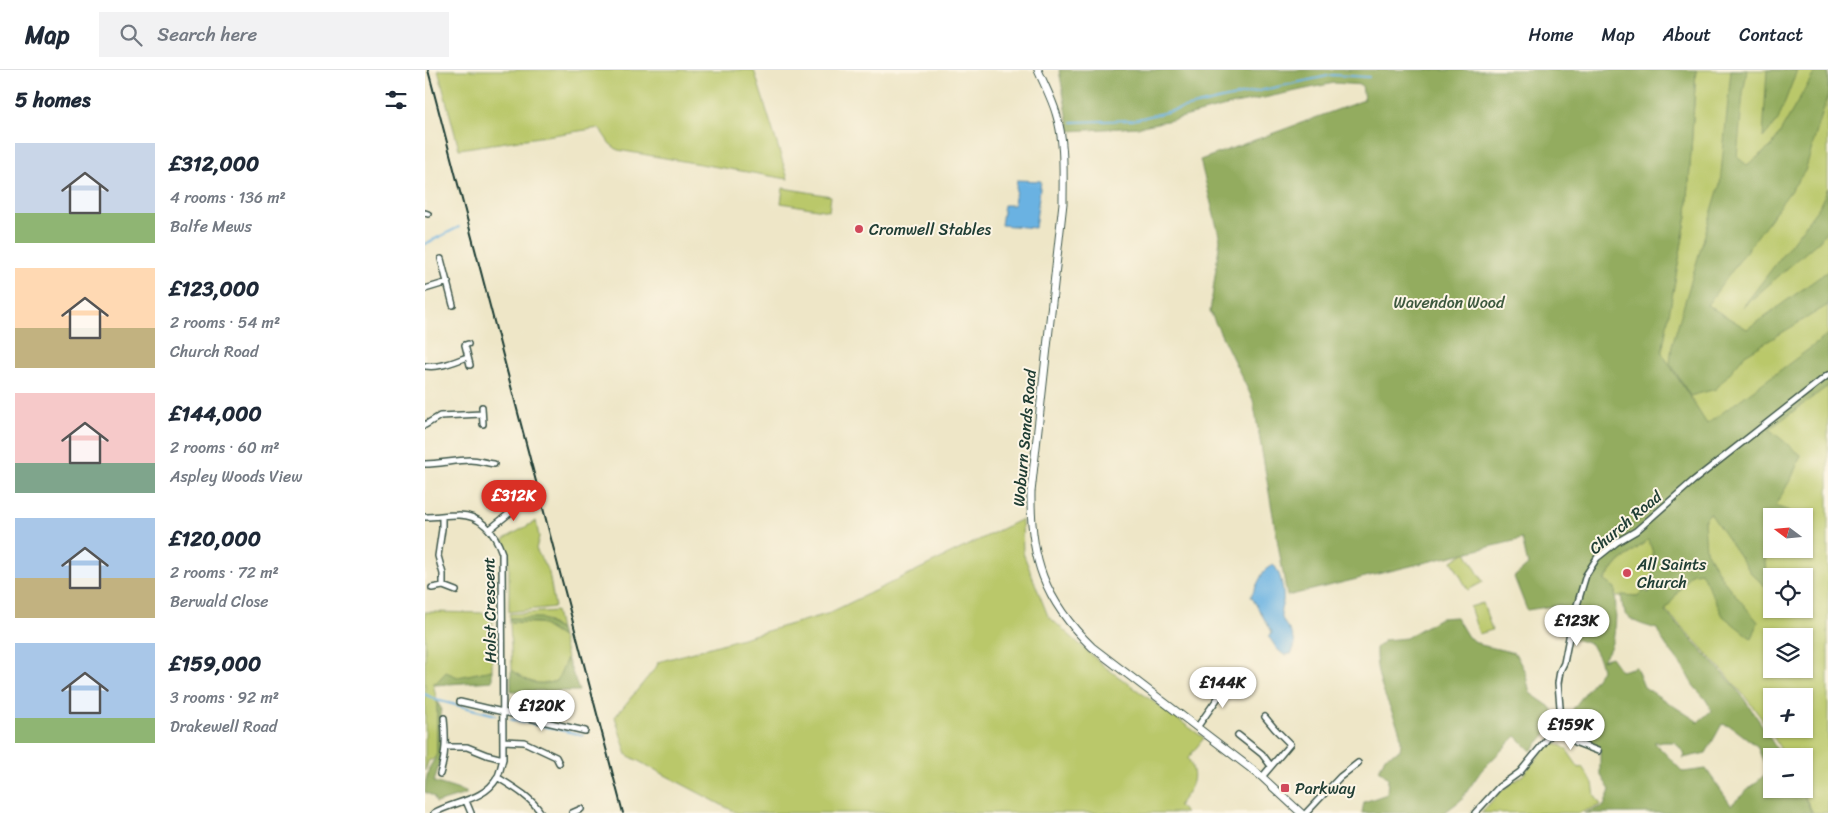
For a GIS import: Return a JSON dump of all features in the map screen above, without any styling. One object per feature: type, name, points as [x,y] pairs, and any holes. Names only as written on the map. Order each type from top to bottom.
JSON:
[{"type":"street","name":"Woburn Sands Road","points":[[1038,70],[1056,114],[1059,128],[1062,147],[1063,203],[1031,492],[1033,542],[1040,570],[1049,592],[1077,632],[1105,658],[1198,726],[1262,777],[1301,813]]},
{"type":"street","points":[[441,259],[453,305]]},
{"type":"street","points":[[425,289],[447,282]]},
{"type":"street","points":[[468,344],[465,345],[469,365]]},
{"type":"street","points":[[425,366],[445,366],[467,357]]},
{"type":"street","name":"Church Road","points":[[1557,728],[1561,718],[1558,683],[1560,671],[1564,663],[1572,622],[1586,575],[1597,558],[1617,542],[1636,531],[1693,481],[1828,375]]},
{"type":"street","points":[[482,407],[483,424]]},
{"type":"street","points":[[425,425],[440,416],[482,414]]},
{"type":"street","points":[[425,464],[443,464],[472,457],[483,463],[494,464]]},
{"type":"street","points":[[425,516],[460,514],[477,519],[490,529],[511,512],[515,500]]},
{"type":"street","points":[[441,516],[442,534],[438,556],[443,574],[443,586]]},
{"type":"street","name":"Holst Crescent","points":[[434,813],[482,794],[497,778],[503,759],[502,553],[490,529]]},
{"type":"street","points":[[432,588],[443,586],[456,591]]},
{"type":"street","points":[[1198,726],[1220,696],[1235,680]]},
{"type":"street","points":[[460,702],[585,731]]},
{"type":"street","points":[[1262,777],[1290,744],[1265,717]]},
{"type":"street","points":[[440,774],[446,747],[444,718]]},
{"type":"street","points":[[561,719],[561,725]]},
{"type":"street","points":[[1475,813],[1499,788],[1520,772],[1557,728],[1577,743],[1598,751]]},
{"type":"street","points":[[1238,735],[1262,754],[1271,766]]},
{"type":"street","points":[[503,741],[524,742],[557,754],[559,763]]},
{"type":"street","points":[[446,747],[467,748],[487,756],[503,759]]},
{"type":"street","points":[[1306,813],[1340,777],[1358,763]]},
{"type":"street","points":[[497,778],[516,789],[537,807],[541,813]]},
{"type":"street","points":[[467,800],[471,813]]},
{"type":"street","points":[[573,813],[581,809]]},
{"type":"green space","points":[[438,70],[754,70],[788,179],[618,150],[610,144],[599,128],[459,149]]},
{"type":"green space","name":"Wavendon Wood","points":[[1059,70],[1696,70],[1687,215],[1662,353],[1707,424],[1828,335],[1828,386],[1769,429],[1801,455],[1792,477],[1775,506],[1781,508],[1763,508],[1763,558],[1765,558],[1766,568],[1763,568],[1763,584],[1751,573],[1710,513],[1704,520],[1706,551],[1723,580],[1758,622],[1752,639],[1723,616],[1701,572],[1690,574],[1665,611],[1735,686],[1763,727],[1763,738],[1770,738],[1776,748],[1763,748],[1763,760],[1757,746],[1732,727],[1722,724],[1706,753],[1683,758],[1685,754],[1675,742],[1654,742],[1683,772],[1706,769],[1731,805],[1763,776],[1763,798],[1805,798],[1812,813],[1584,813],[1604,806],[1610,790],[1600,774],[1600,749],[1577,742],[1559,728],[1602,670],[1600,661],[1591,644],[1571,638],[1571,611],[1560,605],[1527,610],[1514,577],[1528,565],[1522,539],[1287,596],[1253,400],[1210,312],[1220,239],[1200,160],[1364,100],[1362,85],[1334,83],[1138,127],[1070,131]],"holes":[[[1648,540],[1653,553],[1654,566],[1648,593],[1645,590],[1639,596],[1622,595],[1622,603],[1624,610],[1631,619],[1657,629],[1693,685],[1706,700],[1711,711],[1697,723],[1697,721],[1644,687],[1636,667],[1621,671],[1611,657],[1602,660],[1614,636],[1616,616],[1615,588],[1604,580],[1619,562]]]},
{"type":"green space","points":[[1696,70],[1828,70],[1828,813],[1813,813],[1806,798],[1813,798],[1813,748],[1779,748],[1774,738],[1813,738],[1813,688],[1763,688],[1763,721],[1728,676],[1661,605],[1727,477],[1661,353],[1687,216]]},
{"type":"green space","points":[[1731,70],[1747,70],[1737,157],[1747,165],[1772,146],[1816,70],[1828,70],[1828,94],[1805,171],[1707,305],[1747,329],[1828,271],[1828,305],[1745,355],[1716,389],[1690,396],[1670,363],[1672,345],[1720,184]]},
{"type":"green space","points":[[1767,70],[1797,70],[1778,120],[1763,138]]},
{"type":"green space","points":[[783,188],[831,196],[829,211],[781,203]]},
{"type":"green space","points":[[1828,188],[1828,228],[1820,240],[1743,307],[1819,207]]},
{"type":"green space","points":[[1022,519],[1023,553],[1048,616],[1105,667],[1204,738],[1188,758],[1192,766],[1194,778],[1190,789],[1178,806],[1186,813],[737,813],[627,755],[615,717],[657,666],[658,662],[827,614]]},
{"type":"green space","points":[[536,521],[539,537],[536,549],[549,573],[555,607],[509,612],[509,556],[504,539]]},
{"type":"green space","points":[[1648,540],[1654,562],[1654,569],[1649,583],[1639,596],[1615,596],[1615,588],[1604,581],[1619,562]]},
{"type":"green space","points":[[1466,552],[1483,582],[1468,590],[1452,561]]},
{"type":"green space","points":[[1483,603],[1492,630],[1479,634],[1470,607]]},
{"type":"green space","points":[[556,611],[560,630],[546,620],[510,618],[509,614]]},
{"type":"green space","points":[[425,612],[492,613],[492,670],[433,683],[437,702],[437,755],[432,760],[429,760],[425,771]]},
{"type":"green space","points":[[1456,617],[1468,637],[1481,645],[1515,653],[1525,672],[1530,693],[1553,709],[1551,728],[1531,751],[1516,736],[1481,771],[1461,800],[1444,813],[1362,813],[1364,802],[1387,794],[1388,778],[1379,770],[1385,757],[1400,750],[1401,744],[1398,727],[1379,678],[1376,648],[1385,640],[1406,638],[1440,618]]},
{"type":"green space","points":[[510,618],[541,618],[560,630],[562,637],[540,623],[510,622]]},
{"type":"green space","points":[[510,622],[540,623],[562,637],[567,658],[557,681],[538,683],[528,681],[512,670]]},
{"type":"green space","points":[[567,658],[579,691],[511,691],[512,670],[528,681],[544,683],[557,681]]},
{"type":"green space","points":[[492,670],[492,681],[434,685],[446,672],[458,677]]},
{"type":"green space","points":[[437,702],[441,708],[442,746],[434,782],[466,792],[466,794],[436,803],[434,797],[425,792],[429,768],[437,755]]},
{"type":"green space","points":[[1552,740],[1566,749],[1579,768],[1582,767],[1593,783],[1595,796],[1601,805],[1579,813],[1481,813],[1500,792],[1522,776]]},
{"type":"water","points":[[1017,180],[1041,181],[1035,228],[1001,225],[1004,205],[1014,205]]},
{"type":"water","points":[[1273,564],[1280,577],[1283,592],[1281,614],[1295,642],[1291,654],[1284,655],[1277,649],[1269,637],[1272,632],[1251,596],[1264,571]]},
{"type":"waterway","points":[[1072,122],[1133,120],[1332,75],[1369,77]]},
{"type":"waterway","points":[[425,244],[459,227]]},
{"type":"waterway","points":[[425,694],[436,700],[496,715]]},
{"type":"waterway","points":[[510,719],[583,735]]},
{"type":"railway","points":[[428,70],[623,813]]},
{"type":"place","name":"Cromwell Stables","points":[[859,229]]},
{"type":"place","name":"All Saints Church","points":[[1627,573]]},
{"type":"place","name":"Parkway","points":[[1285,788]]}]
